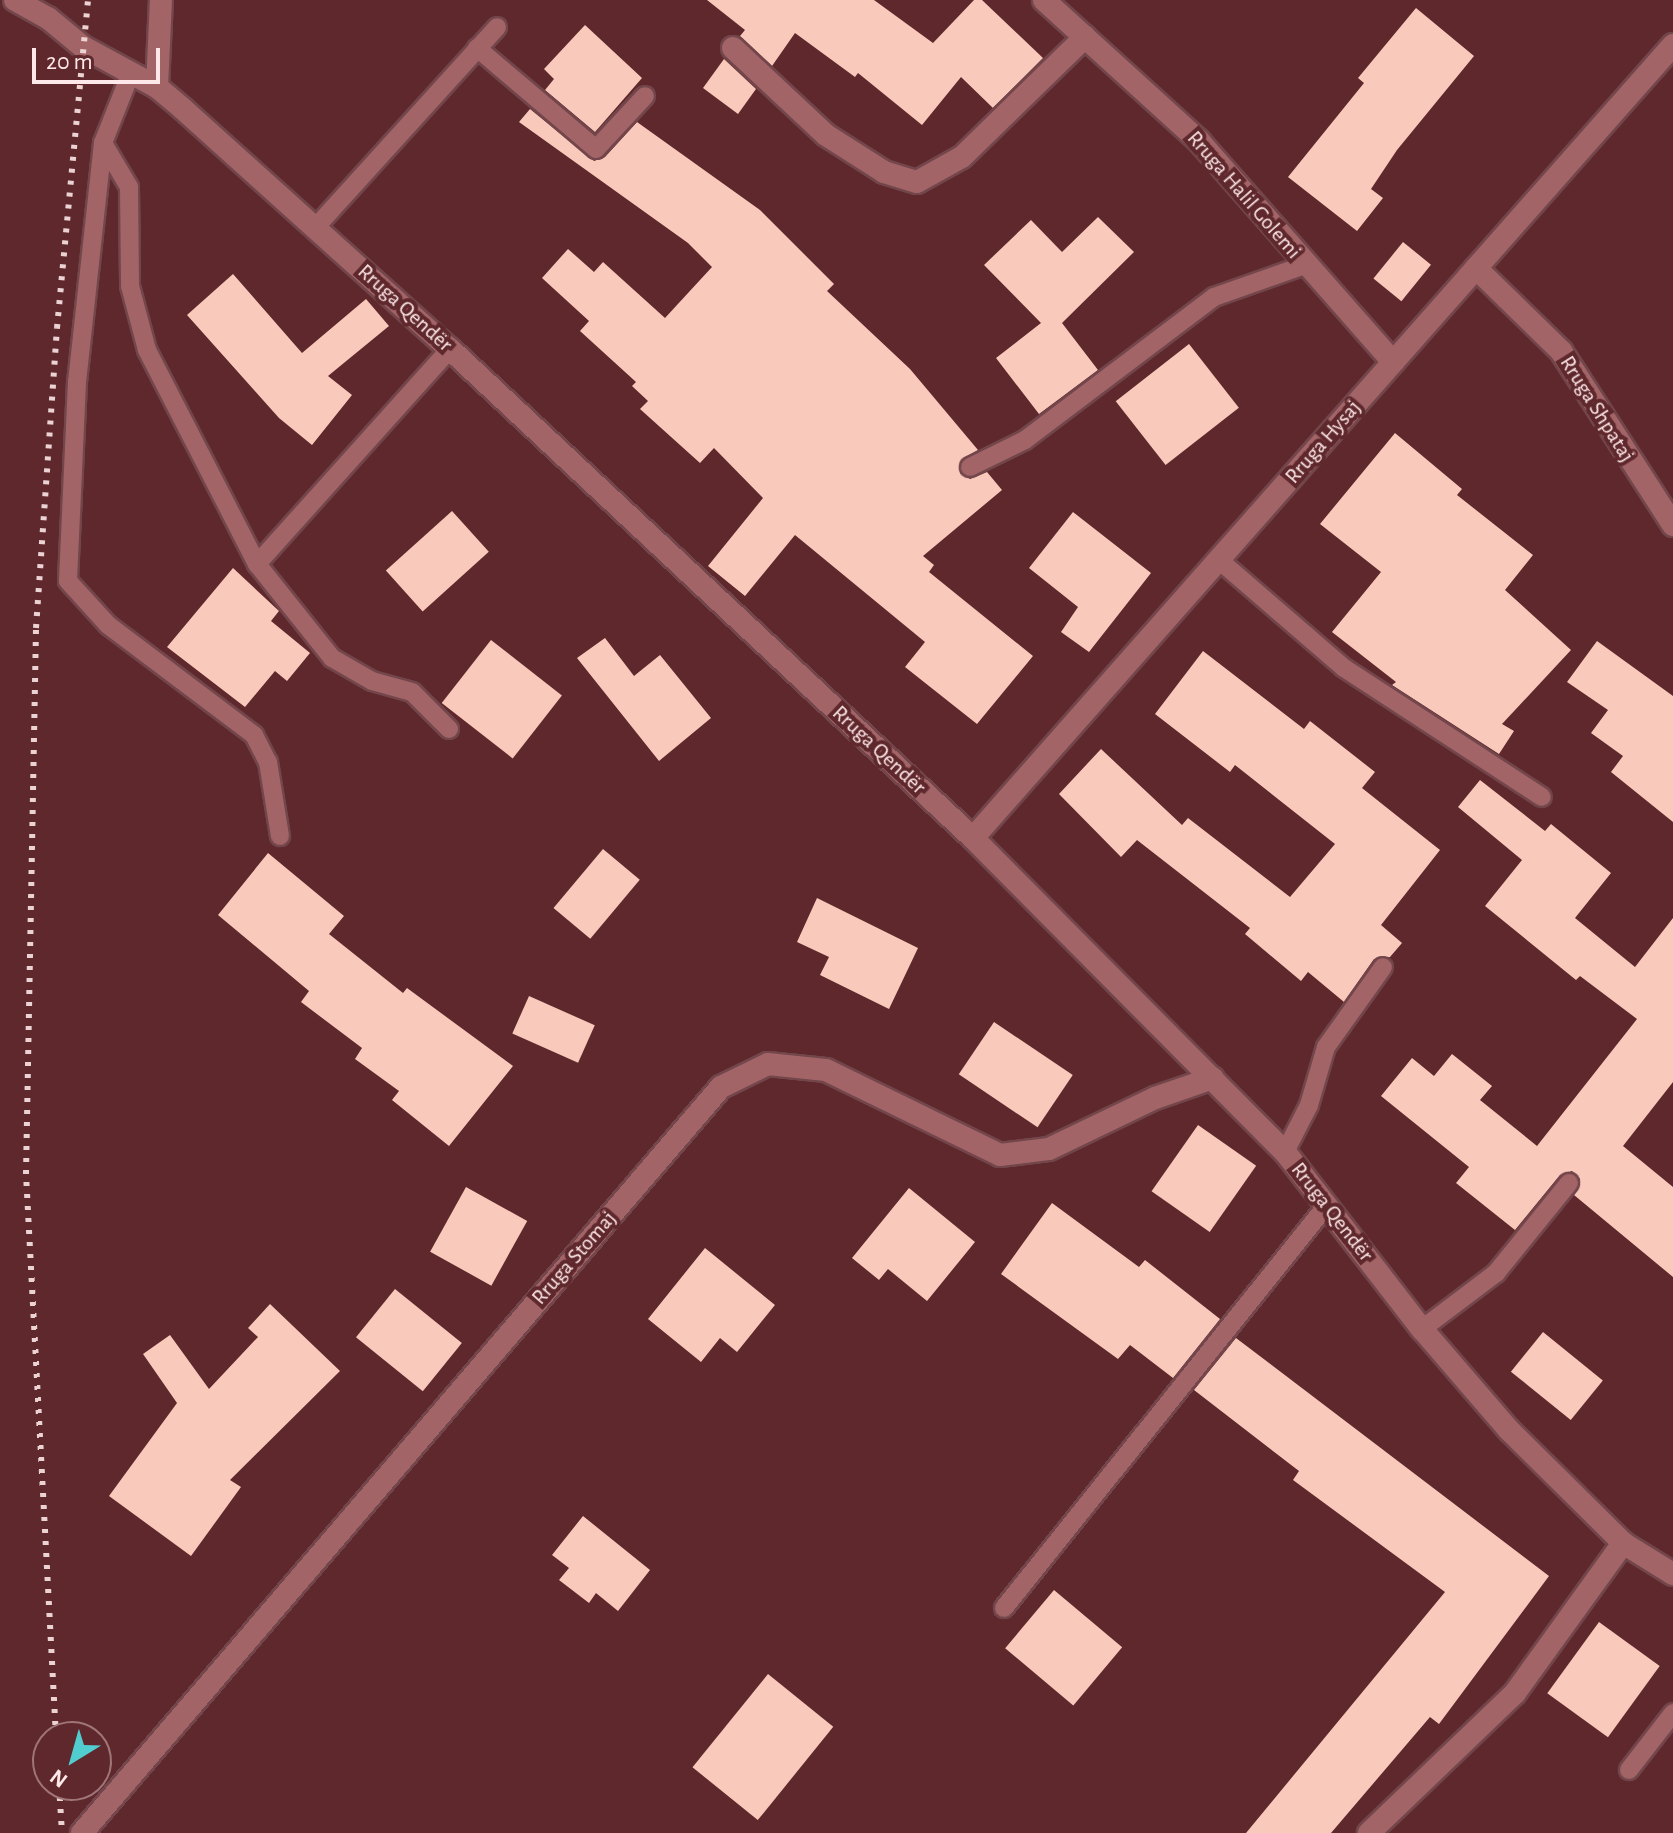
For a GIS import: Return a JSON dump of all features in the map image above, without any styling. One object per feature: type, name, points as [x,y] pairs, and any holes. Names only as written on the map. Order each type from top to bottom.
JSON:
[{"type":"street","name":"Rruga Qendër","points":[[15,0],[130,75],[157,87],[450,349],[973,838],[1285,1152],[1422,1329],[1509,1430],[1623,1543],[1673,1574]]},
{"type":"street","points":[[157,87],[161,0]]},
{"type":"street","name":"Rruga Halil Golemi","points":[[1044,0],[1199,141],[1393,362]]},
{"type":"street","points":[[733,48],[826,135],[884,172],[917,182],[962,157],[1085,37]]},
{"type":"street","name":"Rruga Hysaj","points":[[973,838],[1673,45]]},
{"type":"street","name":"Rruga Shpataj","points":[[1476,268],[1561,351],[1673,525]]},
{"type":"street","name":"Rruga Stomaj","points":[[80,1831],[721,1087],[768,1064],[826,1070],[1000,1155],[1049,1149],[1155,1098],[1213,1078]]},
{"type":"street","points":[[1369,1833],[1515,1693],[1623,1543]]},
{"type":"lane","points":[[315,228],[497,27]]},
{"type":"lane","points":[[477,48],[596,149],[645,96]]},
{"type":"lane","points":[[130,75],[103,143],[77,382],[68,581],[108,625],[254,735],[268,762],[280,836]]},
{"type":"lane","points":[[103,143],[129,187],[130,286],[147,350],[257,564],[332,658],[372,681],[412,692],[449,729]]},
{"type":"lane","points":[[970,467],[1025,440],[1214,297],[1305,265]]},
{"type":"lane","points":[[257,564],[450,349]]},
{"type":"lane","points":[[1219,560],[1344,668],[1542,797]]},
{"type":"lane","points":[[1285,1152],[1309,1105],[1326,1047],[1383,967]]},
{"type":"lane","points":[[1422,1329],[1496,1273],[1569,1183]]},
{"type":"lane","points":[[1004,1608],[1327,1205]]},
{"type":"lane","points":[[1629,1770],[1673,1713]]},
{"type":"building","points":[[707,0],[874,0],[933,43],[974,0],[982,0],[1043,58],[993,108],[961,77],[922,125],[858,73],[855,77],[795,33],[772,66],[740,36],[745,30]]},
{"type":"building","points":[[1416,8],[1474,56],[1397,150],[1371,189],[1383,198],[1357,231],[1288,177],[1364,83],[1358,78]]},
{"type":"building","points":[[585,25],[642,78],[595,132],[545,90],[554,79],[544,69]]},
{"type":"building","points":[[724,59],[756,89],[738,114],[703,88]]},
{"type":"building","points":[[530,109],[594,161],[605,157],[637,122],[760,210],[834,284],[827,291],[910,369],[978,450],[961,460],[960,473],[970,479],[987,472],[1002,490],[923,556],[934,565],[929,572],[1033,656],[977,724],[905,667],[925,642],[795,535],[745,596],[708,566],[763,498],[714,448],[700,463],[640,409],[648,401],[632,386],[636,382],[580,331],[589,321],[542,278],[568,249],[594,272],[603,262],[665,318],[712,267],[688,243],[519,122]]},
{"type":"building","points":[[1098,217],[1134,252],[1062,323],[1098,370],[1039,414],[996,358],[1041,323],[984,265],[1031,220],[1062,252]]},
{"type":"building","points":[[1403,242],[1431,265],[1401,301],[1373,279]]},
{"type":"building","points":[[233,274],[302,353],[366,299],[389,326],[328,376],[352,395],[312,445],[279,418],[187,315]]},
{"type":"building","points":[[1189,344],[1239,408],[1166,465],[1116,401]]},
{"type":"building","points":[[1395,433],[1462,489],[1457,495],[1533,555],[1505,590],[1571,650],[1502,724],[1514,731],[1499,754],[1392,685],[1396,682],[1332,632],[1381,572],[1320,524]]},
{"type":"building","points":[[452,511],[489,552],[423,611],[386,571]]},
{"type":"building","points":[[1073,512],[1151,573],[1089,652],[1061,632],[1078,607],[1029,568]]},
{"type":"building","points":[[233,568],[279,611],[271,621],[310,653],[287,681],[275,671],[245,707],[167,647]]},
{"type":"building","points":[[605,638],[634,676],[660,655],[711,718],[659,761],[577,658]]},
{"type":"building","points":[[491,640],[562,695],[513,758],[442,703]]},
{"type":"building","points":[[1597,641],[1673,696],[1673,822],[1611,772],[1623,756],[1591,733],[1608,710],[1567,682]]},
{"type":"building","points":[[1203,651],[1304,729],[1310,721],[1375,772],[1362,788],[1440,850],[1381,925],[1402,943],[1390,957],[1374,959],[1344,1002],[1308,972],[1301,981],[1245,934],[1250,928],[1137,840],[1121,857],[1059,794],[1101,749],[1182,825],[1188,818],[1290,897],[1335,844],[1235,765],[1230,772],[1155,714]]},
{"type":"building","points":[[1480,780],[1545,831],[1551,824],[1611,873],[1575,918],[1635,967],[1673,918],[1673,1082],[1623,1146],[1673,1187],[1673,1277],[1574,1195],[1580,1179],[1572,1171],[1560,1175],[1515,1230],[1456,1183],[1469,1167],[1381,1096],[1412,1058],[1434,1076],[1452,1054],[1492,1086],[1480,1100],[1537,1146],[1637,1019],[1580,976],[1576,980],[1485,906],[1522,860],[1458,807]]},
{"type":"building","points":[[603,849],[640,880],[590,939],[554,908]]},
{"type":"building","points":[[268,853],[344,916],[329,934],[403,993],[407,988],[513,1066],[449,1146],[392,1100],[399,1091],[355,1059],[362,1048],[301,1002],[309,991],[218,915]]},
{"type":"building","points":[[817,898],[918,948],[889,1009],[820,975],[829,957],[797,942]]},
{"type":"building","points":[[529,996],[595,1025],[578,1063],[512,1033]]},
{"type":"building","points":[[994,1022],[1073,1075],[1038,1127],[959,1074]]},
{"type":"building","points":[[1198,1125],[1256,1166],[1210,1232],[1152,1191]]},
{"type":"building","points":[[466,1187],[527,1221],[491,1286],[430,1252]]},
{"type":"building","points":[[909,1188],[975,1242],[927,1301],[888,1269],[879,1280],[852,1258]]},
{"type":"building","points":[[1052,1203],[1139,1267],[1145,1260],[1220,1319],[1173,1378],[1130,1345],[1118,1359],[1001,1274]]},
{"type":"building","points":[[705,1248],[775,1305],[737,1352],[720,1338],[701,1362],[648,1319]]},
{"type":"building","points":[[395,1289],[462,1343],[423,1391],[356,1337]]},
{"type":"building","points":[[270,1304],[340,1371],[230,1480],[241,1487],[191,1556],[109,1496],[177,1403],[143,1354],[170,1335],[209,1389],[258,1337],[248,1328]]},
{"type":"building","points":[[1543,1332],[1603,1380],[1571,1420],[1511,1372]]},
{"type":"building","points":[[1236,1338],[1549,1576],[1439,1724],[1430,1717],[1331,1833],[1246,1833],[1445,1592],[1293,1480],[1299,1471],[1194,1390]]},
{"type":"building","points":[[583,1516],[650,1570],[618,1611],[596,1593],[589,1603],[559,1580],[569,1568],[552,1555]]},
{"type":"building","points":[[1054,1590],[1122,1647],[1073,1705],[1005,1648]]},
{"type":"building","points":[[1599,1622],[1660,1666],[1608,1737],[1547,1693]]},
{"type":"building","points":[[768,1674],[833,1727],[758,1820],[692,1767]]},
{"type":"railway","points":[[55,1721],[26,1174],[36,628],[57,328],[88,0]]},
{"type":"railway","points":[[60,1801],[62,1833]]}]
